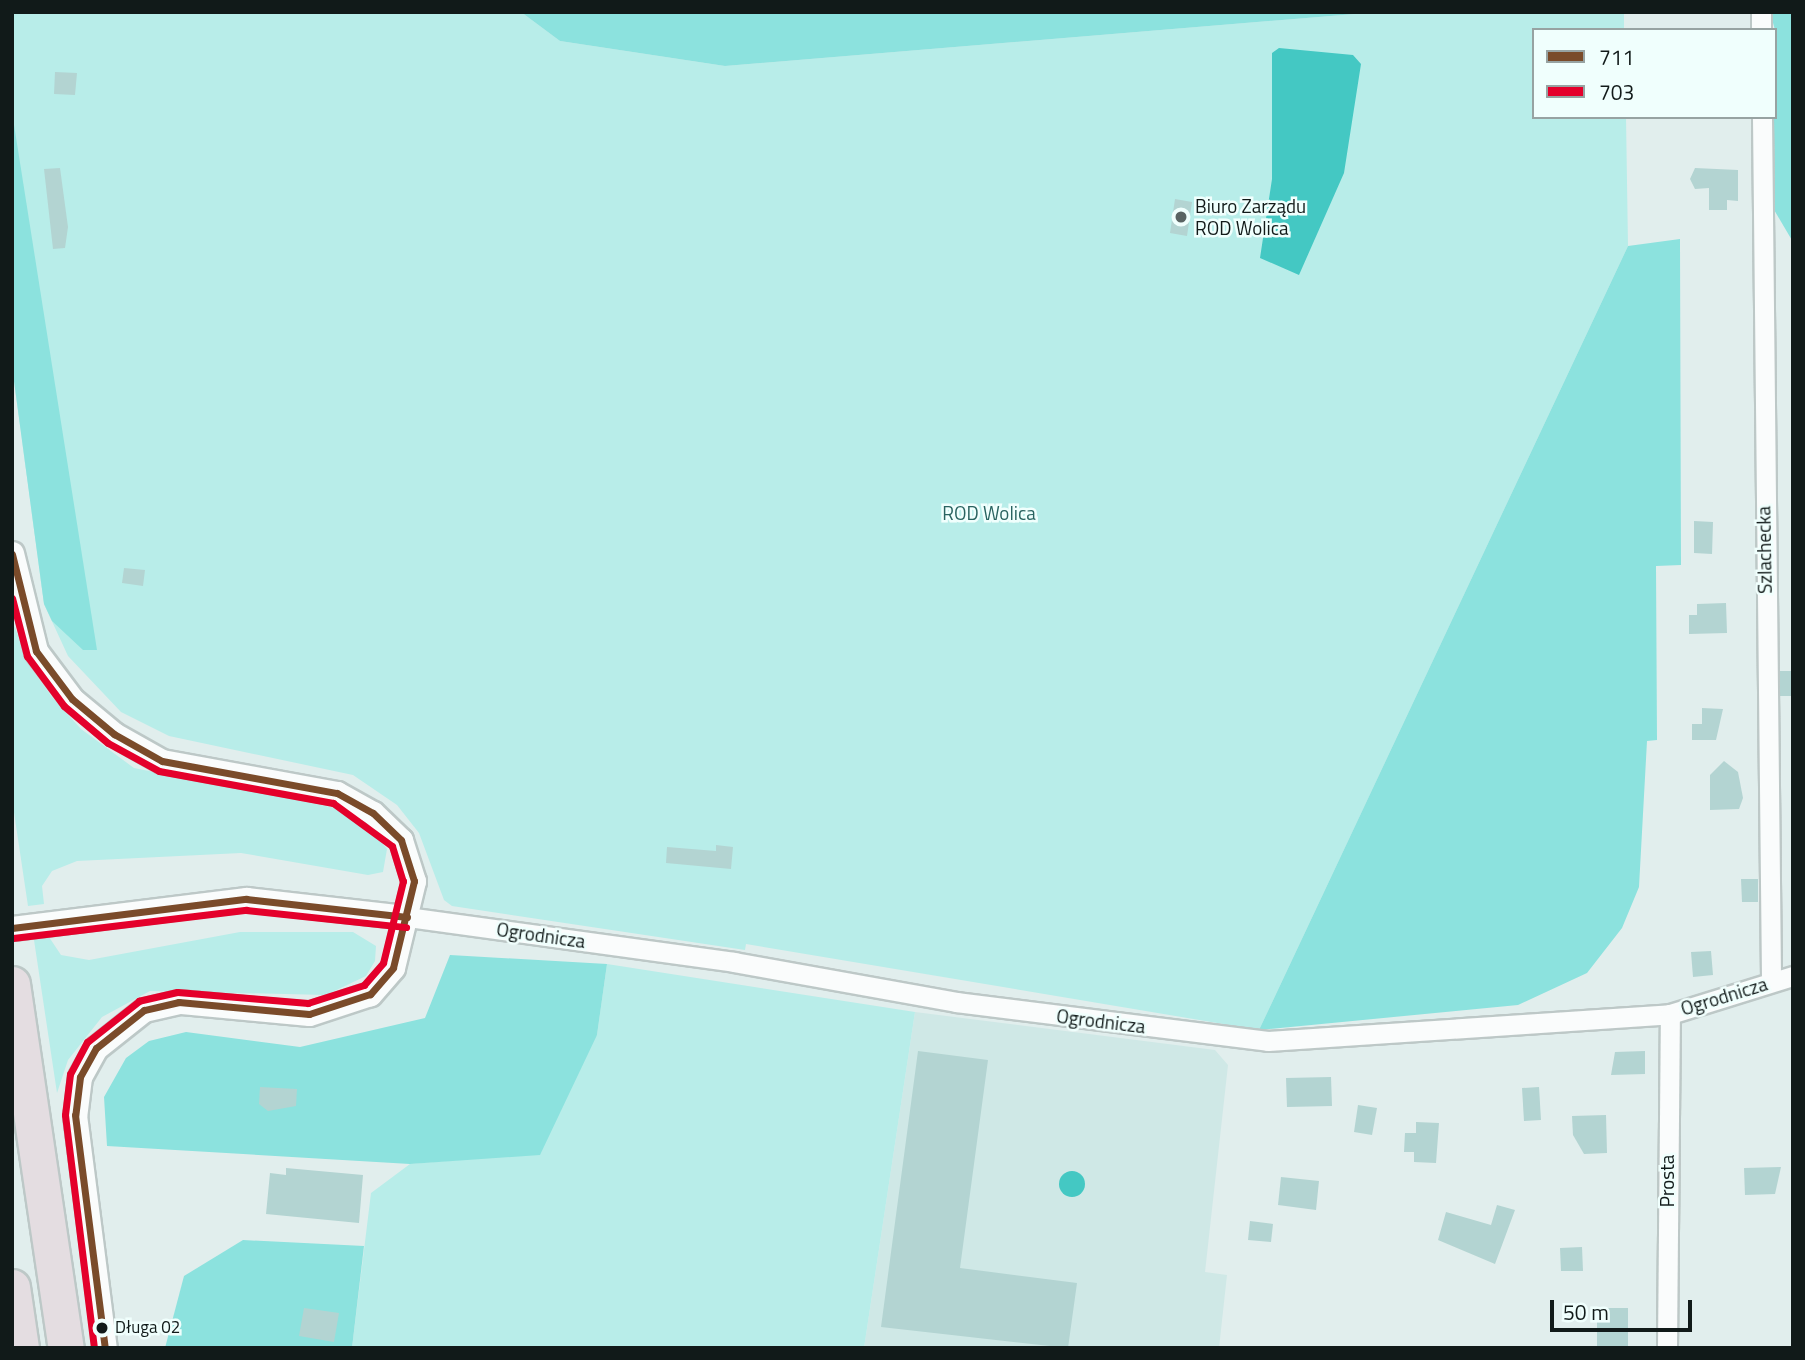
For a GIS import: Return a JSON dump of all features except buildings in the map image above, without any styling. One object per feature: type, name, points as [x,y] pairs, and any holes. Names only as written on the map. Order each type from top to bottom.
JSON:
[{"type":"highway","points":[[12,984],[66,1348]]},
{"type":"highway","points":[[12,1287],[22,1348]]},
{"type":"street","name":"Szlachecka","points":[[1762,119],[1771,982]]},
{"type":"street","points":[[12,553],[36,651],[72,699],[114,734],[162,761],[337,793],[373,813],[409,858],[414,881],[393,968],[370,994],[334,1010],[298,1013],[178,1002],[144,1010],[96,1048],[80,1077],[75,1115],[105,1348]]},
{"type":"street","points":[[12,928],[246,899],[407,917]]},
{"type":"street","name":"Ogrodnicza","points":[[407,917],[734,962],[956,1002],[1268,1041],[1671,1014],[1793,976]]},
{"type":"street","name":"Prosta","points":[[1667,1348],[1671,1014]]},
{"type":"shaded area","points":[[521,12],[1379,12],[725,66],[560,41]]},
{"type":"shaded area","points":[[1770,12],[1793,12],[1793,242],[1773,208],[1774,119],[1777,119],[1777,28],[1774,28]]},
{"type":"shaded area","points":[[1279,48],[1353,55],[1361,64],[1344,173],[1299,275],[1260,258],[1272,179],[1272,53]]},
{"type":"shaded area","points":[[12,112],[97,650],[83,650],[52,621],[44,604],[12,366]]},
{"type":"shaded area","points":[[1680,239],[1681,565],[1656,566],[1657,740],[1647,741],[1639,887],[1622,928],[1587,973],[1518,1005],[1259,1030],[1628,246]]},
{"type":"shaded area","points":[[450,955],[607,964],[597,1035],[540,1155],[410,1164],[107,1146],[104,1097],[126,1058],[149,1041],[186,1032],[300,1047],[425,1018]]},
{"type":"shaded area","points":[[915,1012],[1215,1050],[1228,1065],[1205,1272],[1227,1275],[1219,1348],[864,1348]]},
{"type":"shaded area","points":[[1072,1171],[1081,1175],[1085,1184],[1081,1193],[1072,1197],[1063,1193],[1059,1184],[1063,1175]]},
{"type":"shaded area","points":[[243,1240],[364,1246],[352,1348],[165,1348],[184,1276]]},
{"type":"green space","name":"ROD Wolica","points":[[12,12],[521,12],[560,41],[725,66],[1379,12],[1624,12],[1624,28],[1532,28],[1532,119],[1626,119],[1628,246],[1259,1030],[746,944],[745,950],[452,906],[444,900],[419,833],[397,805],[353,775],[169,736],[121,712],[68,656],[44,604],[12,366]]},
{"type":"green space","points":[[12,620],[31,668],[52,697],[81,729],[134,768],[341,809],[368,826],[387,849],[383,872],[368,875],[241,853],[77,861],[52,871],[42,886],[44,904],[28,906],[12,799]]},
{"type":"green space","points":[[240,932],[353,932],[376,946],[375,961],[366,976],[326,995],[150,991],[102,1017],[68,1060],[57,1093],[34,940],[49,937],[61,955],[89,960]]},
{"type":"green space","points":[[607,964],[915,1012],[864,1348],[352,1348],[371,1193],[410,1164],[482,1158],[597,1035]]},
{"type":"transit line","name":"711","points":[[12,554],[36,651],[72,699],[114,734],[162,761],[337,793],[373,813],[401,840],[414,881],[393,968],[370,994],[309,1014],[179,1002],[144,1010],[96,1048],[80,1077],[75,1115],[105,1348]]},
{"type":"transit line","name":"703","points":[[12,598],[27,656],[64,706],[108,743],[159,771],[333,803],[392,846],[403,881],[383,963],[364,985],[308,1003],[177,992],[139,1001],[87,1042],[70,1074],[65,1115],[94,1348]]},
{"type":"transit line","name":"711","points":[[12,928],[246,899],[407,917]]},
{"type":"transit line","name":"703","points":[[13,938],[246,910],[406,927]]},
{"type":"place","name":"Biuro Zarządu ROD Wolica","points":[[1181,217]]},
{"type":"place","name":"Długa 02","points":[[102,1328]]}]
